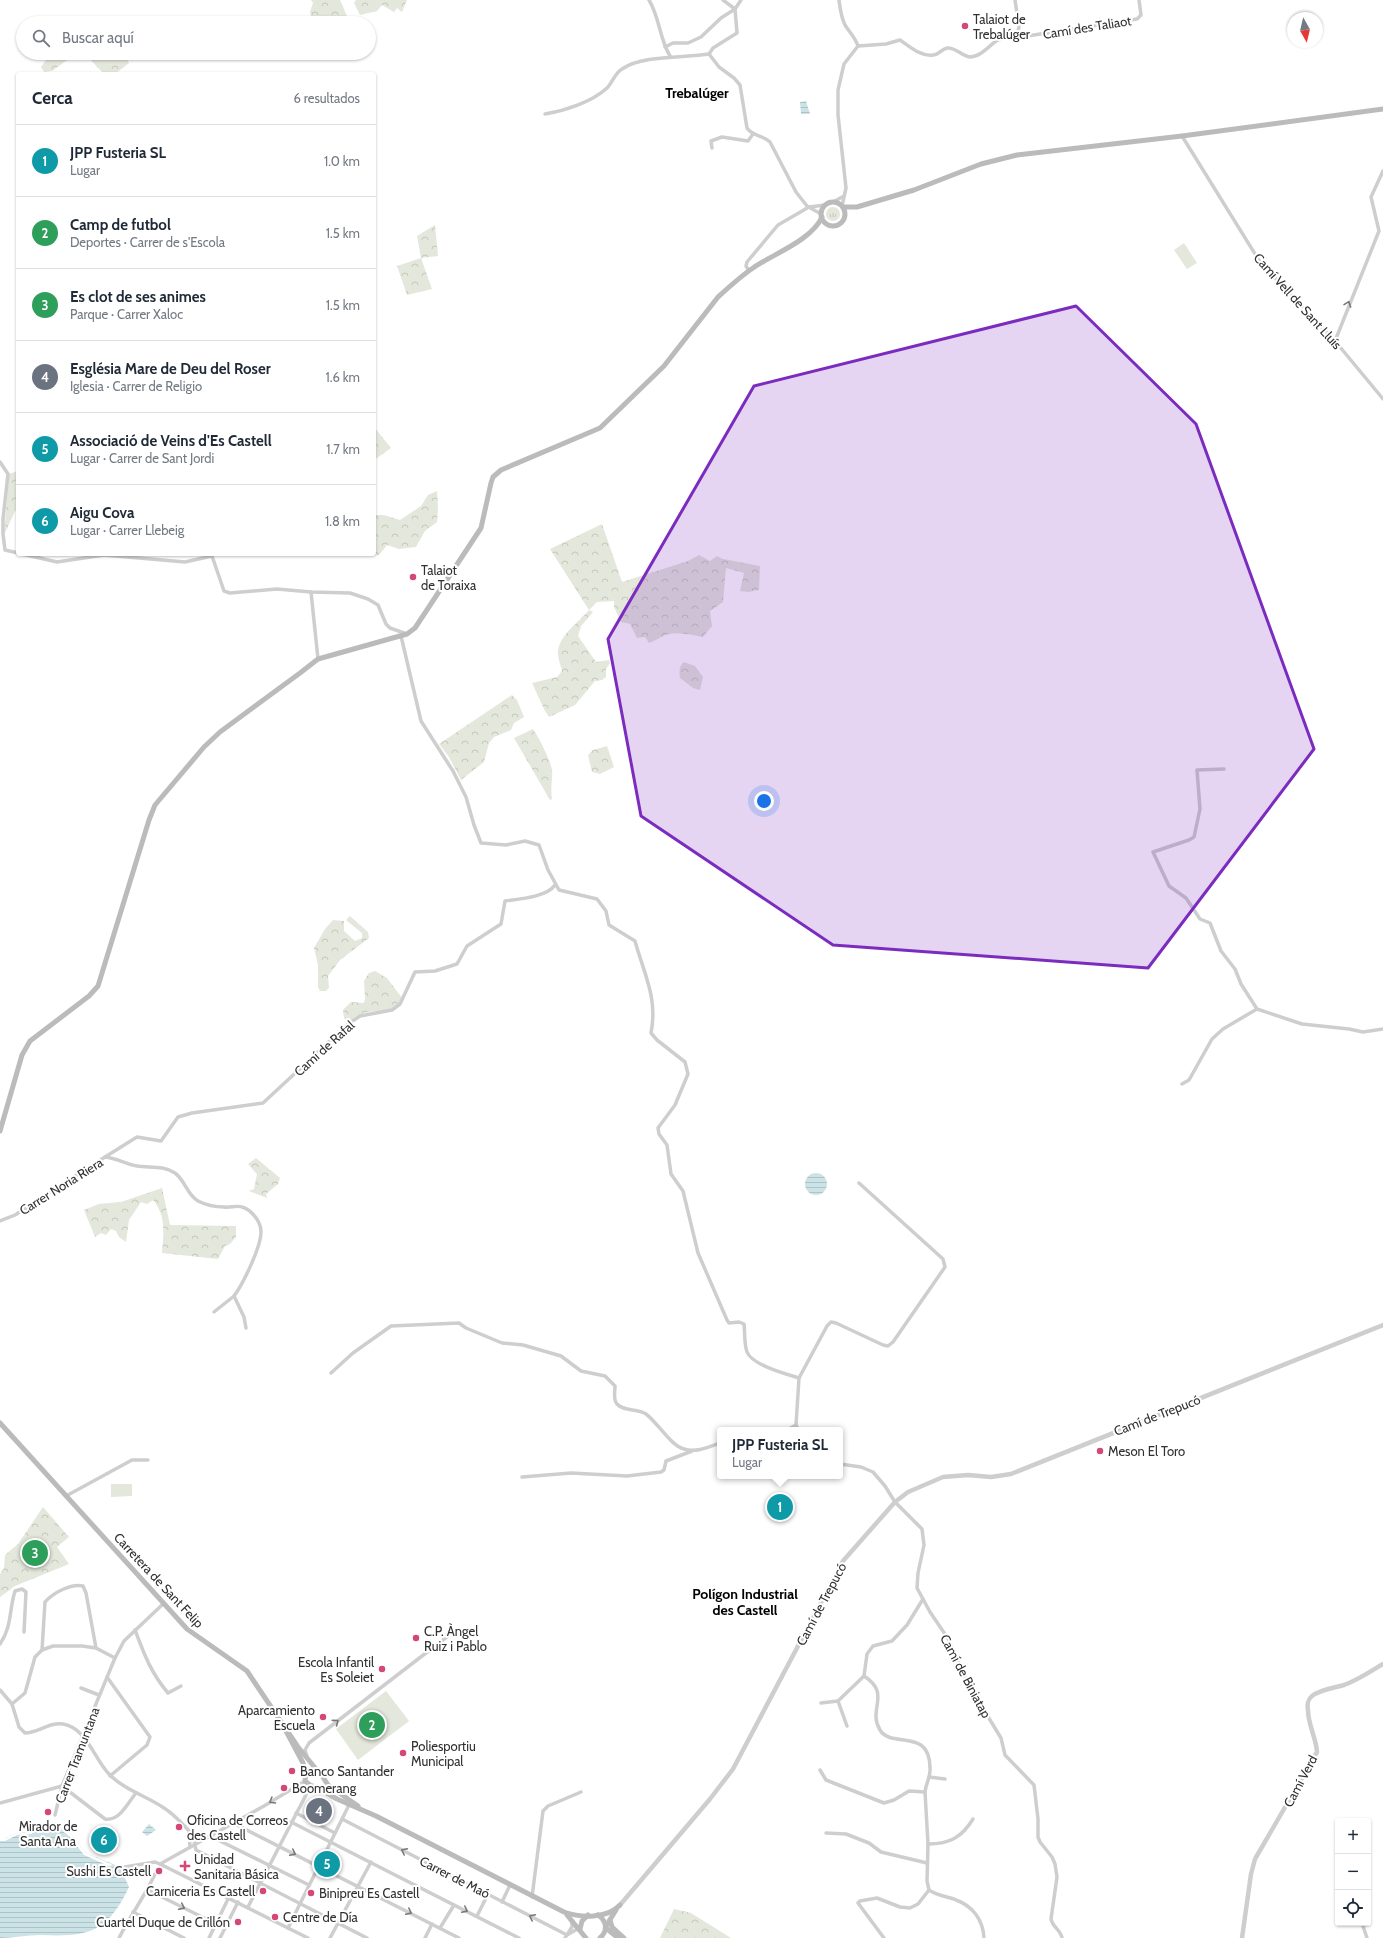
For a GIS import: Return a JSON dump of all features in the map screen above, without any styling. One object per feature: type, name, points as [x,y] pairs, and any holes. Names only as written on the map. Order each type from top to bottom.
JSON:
[{"type":"main road","points":[[815,228],[822,216],[825,205],[832,202],[842,206],[857,207],[914,190],[981,164],[1031,153],[1182,136],[1358,111],[1383,109]]},
{"type":"main road","points":[[842,206],[845,212],[844,218]]},
{"type":"main road","points":[[0,1132],[22,1055],[30,1041],[89,996],[98,986],[149,820],[156,805],[204,747],[220,732],[318,660],[404,635],[421,621],[481,528],[493,477],[501,470],[600,428],[664,366],[708,310],[728,288],[749,271],[794,244],[815,228],[828,224],[837,225],[857,207]]},
{"type":"main road","points":[[822,216],[828,224]]},
{"type":"main road","name":"Carretera de Sant Felip","points":[[0,1423],[187,1629],[247,1671],[298,1747],[316,1769]]},
{"type":"main road","points":[[278,1716],[306,1773],[305,1781],[349,1805],[376,1816]]},
{"type":"main road","points":[[306,1773],[310,1770],[316,1769],[321,1772],[324,1780],[340,1794],[376,1816],[565,1913],[577,1916],[607,1914],[620,1905]]},
{"type":"main road","points":[[315,1787],[322,1785],[324,1780]]},
{"type":"main road","points":[[600,1938],[604,1934],[606,1927],[620,1905]]},
{"type":"main road","points":[[565,1913],[580,1927],[583,1937]]},
{"type":"main road","points":[[580,1927],[583,1919],[589,1915]]},
{"type":"main road","points":[[597,1915],[604,1920],[606,1927],[618,1938]]},
{"type":"main road","points":[[610,1920],[612,1927],[624,1938]]},
{"type":"street","points":[[649,0],[656,14],[665,47],[670,56]]},
{"type":"street","points":[[545,114],[573,106],[594,96],[607,88],[621,69],[633,64],[670,56],[689,57],[709,54],[713,48],[737,33],[735,9],[723,0]]},
{"type":"street","points":[[665,47],[673,43],[688,43],[701,37],[721,18],[735,9],[741,0]]},
{"type":"street","points":[[839,0],[842,17],[846,26],[855,36],[858,46],[844,64],[838,90],[838,114],[845,194],[842,206]]},
{"type":"street","points":[[1016,0],[1019,27],[1017,35]]},
{"type":"street","name":"Camí des Taliaot","points":[[858,46],[886,44],[900,40],[924,54],[934,55],[946,48],[954,49],[965,56],[972,57],[980,54],[998,40],[1013,38],[1017,35],[1022,36],[1136,19],[1140,15],[1139,0]]},
{"type":"street","points":[[709,54],[719,67],[740,84],[747,128],[753,134],[763,137],[770,142],[790,181],[809,207],[822,216]]},
{"type":"street","points":[[712,148],[711,141],[722,137],[748,141],[753,134]]},
{"type":"street","name":"Camí Vell de Sant Lluís","points":[[1182,136],[1260,262],[1335,341],[1383,399]]},
{"type":"street","points":[[1335,341],[1379,231],[1371,197],[1383,171]]},
{"type":"street","points":[[832,202],[845,194]]},
{"type":"street","points":[[749,271],[746,266],[746,262],[773,230],[782,222],[809,207],[825,205]]},
{"type":"street","points":[[0,462],[8,474],[3,519],[5,550],[16,553]]},
{"type":"street","points":[[30,556],[56,562],[97,556]]},
{"type":"street","points":[[116,556],[185,562],[212,556],[224,591],[230,593],[277,589],[350,593],[368,599],[378,605],[386,624],[390,628],[404,635],[421,721],[453,771],[466,797],[474,826],[481,843],[506,845],[525,841],[534,842],[539,845],[555,885],[559,890],[597,899],[606,911],[609,924],[635,941],[654,1003],[655,1016],[651,1033],[657,1040],[685,1062],[688,1067],[688,1074],[675,1105],[658,1128],[659,1134],[667,1144],[671,1174],[683,1191],[698,1253],[727,1320],[729,1323],[739,1322],[744,1324],[746,1350],[749,1355],[760,1364],[799,1378]]},
{"type":"street","points":[[311,592],[318,660]]},
{"type":"street","points":[[1224,769],[1197,770],[1200,809],[1194,837],[1153,852],[1169,886],[1186,898],[1200,919],[1210,923],[1221,951],[1235,969],[1245,991],[1257,1009],[1302,1024],[1363,1032],[1383,1030]]},
{"type":"street","name":"Camí de Rafal","points":[[105,1157],[137,1137],[161,1140],[178,1117],[192,1113],[263,1103],[348,1024],[360,1016],[392,1010],[400,1004],[415,972],[435,971],[457,964],[467,946],[501,924],[505,901],[551,891],[555,885]]},
{"type":"street","points":[[1182,1084],[1189,1080],[1212,1038],[1223,1029],[1257,1009]]},
{"type":"street","name":"Carrer Noria Riera","points":[[0,1221],[15,1215],[105,1157],[114,1158],[136,1166],[165,1169],[176,1174],[192,1196],[198,1201],[209,1205],[242,1207],[256,1217],[260,1225],[261,1234],[242,1286],[234,1296],[214,1312]]},
{"type":"street","points":[[792,1427],[796,1425],[799,1378],[827,1326],[831,1322],[839,1324],[888,1346],[893,1342],[946,1267],[943,1259],[859,1183]]},
{"type":"street","points":[[234,1296],[244,1317],[246,1328]]},
{"type":"street","points":[[331,1373],[353,1353],[391,1326],[459,1323],[466,1328],[502,1343],[523,1345],[561,1356],[570,1361],[581,1371],[605,1376],[615,1386],[615,1399],[617,1405],[624,1408],[638,1410],[646,1414],[678,1448],[692,1451]]},
{"type":"street","name":"Camí de Trepucó","points":[[620,1905],[710,1799],[733,1769],[843,1561],[895,1502],[908,1492],[943,1477],[952,1475],[991,1477],[1011,1474],[1383,1325]]},
{"type":"street","points":[[522,1477],[570,1473],[627,1476],[661,1472],[664,1470],[666,1461],[717,1444]]},
{"type":"street","points":[[66,1496],[132,1460],[148,1460]]},
{"type":"street","name":"Camí de Biniatap","points":[[843,1464],[861,1467],[873,1472],[885,1486],[895,1502],[922,1529],[924,1545],[918,1573],[917,1588],[949,1640],[967,1682],[1001,1738],[1005,1755],[1034,1786],[1038,1819],[1038,1837],[1055,1864],[1055,1894],[1050,1919],[1052,1926],[1062,1935],[1062,1938]]},
{"type":"street","points":[[42,1650],[45,1602],[50,1596],[77,1585],[83,1586],[86,1593],[96,1648]]},
{"type":"street","points":[[0,1644],[6,1635],[11,1621],[12,1601],[15,1591],[22,1589],[26,1592],[24,1632]]},
{"type":"street","points":[[821,1703],[838,1701],[864,1676],[866,1654],[873,1646],[892,1641],[908,1625],[923,1599]]},
{"type":"street","name":"Carrer Tramuntana","points":[[55,1815],[62,1786],[114,1658],[124,1641],[163,1604]]},
{"type":"street","points":[[135,1630],[147,1664],[164,1689],[168,1693],[180,1686]]},
{"type":"street","points":[[307,1757],[304,1750],[309,1743],[448,1636]]},
{"type":"street","points":[[12,1704],[25,1692],[36,1657],[42,1650],[53,1646],[96,1648],[114,1658]]},
{"type":"street","name":"Camí Verd","points":[[1242,1938],[1251,1874],[1255,1859],[1317,1752],[1316,1743],[1308,1720],[1308,1703],[1311,1696],[1320,1691],[1355,1680],[1383,1664]]},
{"type":"street","points":[[864,1676],[874,1682],[877,1688],[876,1718],[879,1730],[884,1735],[914,1742],[927,1750],[930,1759],[929,1777],[925,1792],[929,1890],[918,1904],[910,1908],[900,1907],[877,1898],[860,1901],[858,1903],[884,1938]]},
{"type":"street","points":[[107,1677],[150,1737],[147,1745],[110,1776]]},
{"type":"street","name":"Carrer Tramuntana","points":[[81,1688],[99,1695]]},
{"type":"street","points":[[0,1690],[12,1704],[20,1727],[25,1733],[33,1733],[51,1724],[63,1724],[83,1736],[99,1764],[110,1776],[136,1793],[165,1808],[199,1842]]},
{"type":"street","points":[[838,1701],[847,1726]]},
{"type":"street","points":[[820,1770],[826,1780],[884,1803],[894,1800],[909,1791],[925,1792]]},
{"type":"street","points":[[929,1777],[945,1779]]},
{"type":"street","points":[[160,1864],[264,1806],[305,1781]]},
{"type":"street","points":[[0,1803],[62,1786],[105,1819],[111,1820],[117,1818],[136,1793]]},
{"type":"street","points":[[248,1907],[308,1791],[315,1787]]},
{"type":"street","points":[[532,1896],[543,1811],[548,1806],[580,1792]]},
{"type":"street","points":[[288,1928],[349,1805]]},
{"type":"street","points":[[296,1813],[335,1832]]},
{"type":"street","name":"Carrer de Maó","points":[[342,1819],[566,1936]]},
{"type":"street","points":[[928,1844],[938,1844],[954,1840],[964,1833],[973,1819]]},
{"type":"street","points":[[291,1822],[519,1938]]},
{"type":"street","points":[[233,1823],[459,1938]]},
{"type":"street","points":[[189,1831],[190,1847]]},
{"type":"street","points":[[826,1833],[846,1834],[869,1843],[881,1852],[927,1863]]},
{"type":"street","points":[[193,1836],[196,1850],[367,1938]]},
{"type":"street","points":[[210,1836],[309,1885]]},
{"type":"street","points":[[125,1866],[155,1862],[308,1938]]},
{"type":"street","points":[[330,1938],[370,1862]]},
{"type":"street","points":[[120,1938],[133,1912],[148,1890],[154,1874]]},
{"type":"street","points":[[502,1902],[510,1885]]},
{"type":"street","points":[[148,1890],[216,1924]]},
{"type":"street","points":[[929,1890],[938,1895],[957,1900],[974,1912],[983,1929],[984,1938]]},
{"type":"street","points":[[477,1916],[488,1894]]},
{"type":"street","points":[[209,1938],[229,1898]]},
{"type":"street","points":[[220,1938],[238,1902]]},
{"type":"street","points":[[440,1928],[454,1904]]},
{"type":"street","points":[[133,1912],[184,1938]]},
{"type":"street","points":[[566,1936],[572,1927],[572,1919]]},
{"type":"street","points":[[425,1938],[432,1924]]},
{"type":"street","points":[[1363,1926],[1367,1938]]},
{"type":"street","points":[[566,1936],[580,1927]]},
{"type":"highlighted area","points":[[1076,306],[1196,424],[1314,749],[1148,968],[833,945],[641,816],[608,639],[754,386]]},
{"type":"green space","points":[[311,0],[340,0],[347,16],[311,16],[310,12],[313,3]]},
{"type":"green space","points":[[356,0],[407,0],[402,12],[397,8],[394,12],[382,5],[377,11],[360,15],[354,3]]},
{"type":"green space","points":[[46,60],[67,60],[52,71],[44,72],[41,67]]},
{"type":"green space","points":[[91,60],[128,60],[129,63],[118,72],[102,72]]},
{"type":"green space","points":[[833,207],[838,209],[840,214],[838,219],[833,221],[828,219],[826,214],[828,209]]},
{"type":"green space","points":[[435,225],[438,256],[421,258],[417,236]]},
{"type":"green space","points":[[1184,243],[1197,263],[1187,269],[1174,250]]},
{"type":"green space","points":[[421,258],[432,289],[407,295],[397,266]]},
{"type":"green space","points":[[376,429],[391,448],[376,459]]},
{"type":"green space","points":[[16,472],[16,511],[4,535],[9,474]]},
{"type":"green space","points":[[437,491],[437,522],[425,531],[416,547],[399,549],[387,545],[379,555],[376,555],[376,515],[384,515],[400,520],[421,506],[428,495]]},
{"type":"green space","points":[[602,524],[622,582],[688,561],[699,555],[710,561],[717,556],[723,559],[760,566],[759,590],[748,592],[740,591],[744,573],[726,568],[723,602],[710,611],[712,626],[703,637],[675,633],[649,643],[645,637],[637,638],[630,624],[621,622],[614,607],[614,601],[597,602],[589,610],[550,549]]},
{"type":"green space","points":[[589,610],[593,612],[581,626],[578,636],[596,662],[609,660],[610,663],[606,669],[606,677],[602,680],[595,681],[575,705],[549,717],[532,683],[557,677],[562,671],[558,653],[561,641]]},
{"type":"green space","points":[[684,662],[695,666],[703,677],[700,690],[693,688],[680,678],[681,665]]},
{"type":"green space","points":[[512,695],[517,700],[524,717],[514,723],[511,730],[494,737],[489,743],[484,762],[461,780],[449,757],[439,744]]},
{"type":"green space","points":[[533,729],[544,749],[552,770],[552,799],[550,800],[514,738]]},
{"type":"green space","points":[[607,746],[614,767],[600,774],[592,772],[588,755],[593,750]]},
{"type":"green space","points":[[350,916],[368,932],[369,938],[340,960],[328,976],[329,988],[326,991],[320,991],[318,987],[318,965],[314,948],[325,929],[333,920],[344,921],[344,931],[355,941],[362,938],[362,933],[346,920]]},
{"type":"green space","points":[[375,971],[387,978],[402,998],[392,1008],[365,1013],[356,1016],[348,1022],[344,1018],[343,1010],[351,1002],[364,1003],[364,981],[369,973]]},
{"type":"green space","points":[[256,1158],[280,1178],[278,1184],[266,1194],[267,1198],[249,1191],[254,1189],[257,1174],[248,1164]]},
{"type":"green space","points":[[162,1188],[170,1225],[236,1226],[236,1237],[230,1244],[225,1246],[218,1259],[162,1253],[162,1218],[153,1200],[147,1204],[141,1202],[129,1220],[126,1242],[119,1237],[116,1231],[111,1229],[106,1235],[101,1233],[95,1237],[84,1210],[99,1204],[121,1202]]},
{"type":"green space","points":[[111,1484],[132,1484],[132,1496],[111,1497]]},
{"type":"green space","points":[[43,1507],[69,1537],[57,1547],[69,1564],[15,1586],[0,1597],[0,1574],[4,1568],[5,1555],[18,1544]]},
{"type":"green space","points":[[50,1520],[61,1532],[53,1539],[42,1527]]},
{"type":"green space","points":[[386,1691],[409,1721],[358,1760],[336,1729]]},
{"type":"green space","points":[[674,1909],[691,1913],[731,1938],[660,1938]]},
{"type":"water","points":[[806,101],[810,114],[801,114],[800,102]]},
{"type":"water","points":[[816,1173],[820,1174],[826,1180],[826,1188],[820,1194],[816,1195],[812,1194],[806,1188],[805,1184],[806,1180],[812,1174]]},
{"type":"water","points":[[50,1821],[71,1834],[86,1853],[120,1867],[129,1887],[113,1914],[95,1929],[84,1933],[71,1935],[35,1935],[0,1938],[0,1839],[4,1839],[16,1833],[31,1832]]},
{"type":"water","points":[[149,1824],[156,1830],[147,1836],[142,1832]]},
{"type":"pier","points":[[50,1821],[71,1834],[86,1853],[113,1865],[109,1866],[84,1855],[69,1836],[57,1826],[48,1827],[46,1825],[31,1834],[17,1835],[5,1841],[0,1841],[0,1839],[4,1839],[16,1833],[31,1832]]},
{"type":"place","name":"Talaiot de Trebalúger","points":[[965,26]]},
{"type":"place","name":"Talaiot de Toraixa","points":[[413,577]]},
{"type":"place","name":"Meson El Toro","points":[[1100,1451]]},
{"type":"place","name":"JPP Fusteria SL","points":[[780,1507]]},
{"type":"place","name":"Es clot de ses animes","points":[[35,1553]]},
{"type":"place","name":"C.P. Àngel Ruiz i Pablo","points":[[416,1638]]},
{"type":"place","name":"Escola Infantil Es Soleiet","points":[[382,1669]]},
{"type":"place","name":"Aparcamiento Escuela","points":[[323,1717]]},
{"type":"place","name":"Camp de futbol","points":[[372,1725]]},
{"type":"place","name":"Poliesportiu Municipal","points":[[403,1753]]},
{"type":"place","name":"Banco Santander","points":[[292,1771]]},
{"type":"place","name":"Boomerang","points":[[284,1788]]},
{"type":"place","name":"Església Mare de Deu del Roser","points":[[319,1811]]},
{"type":"place","name":"Mirador de Santa Ana","points":[[48,1812]]},
{"type":"place","name":"Oficina de Correos des Castell","points":[[179,1827]]},
{"type":"place","name":"Aigu Cova","points":[[104,1840]]},
{"type":"place","name":"Associació de Veins d'Es Castell","points":[[327,1864]]},
{"type":"place","name":"Unidad Sanitaria Básica","points":[[185,1866]]},
{"type":"place","name":"Sushi Es Castell","points":[[159,1871]]},
{"type":"place","name":"Carniceria Es Castell","points":[[263,1891]]},
{"type":"place","name":"Binipreu Es Castell","points":[[311,1893]]},
{"type":"place","name":"Centre de Día","points":[[275,1917]]},
{"type":"place","name":"Cuartel Duque de Crillón","points":[[238,1922]]},
{"type":"district","name":"Trebalúger","points":[[697,93]]},
{"type":"district","name":"Polígon Industrial des Castell","points":[[745,1602]]}]
